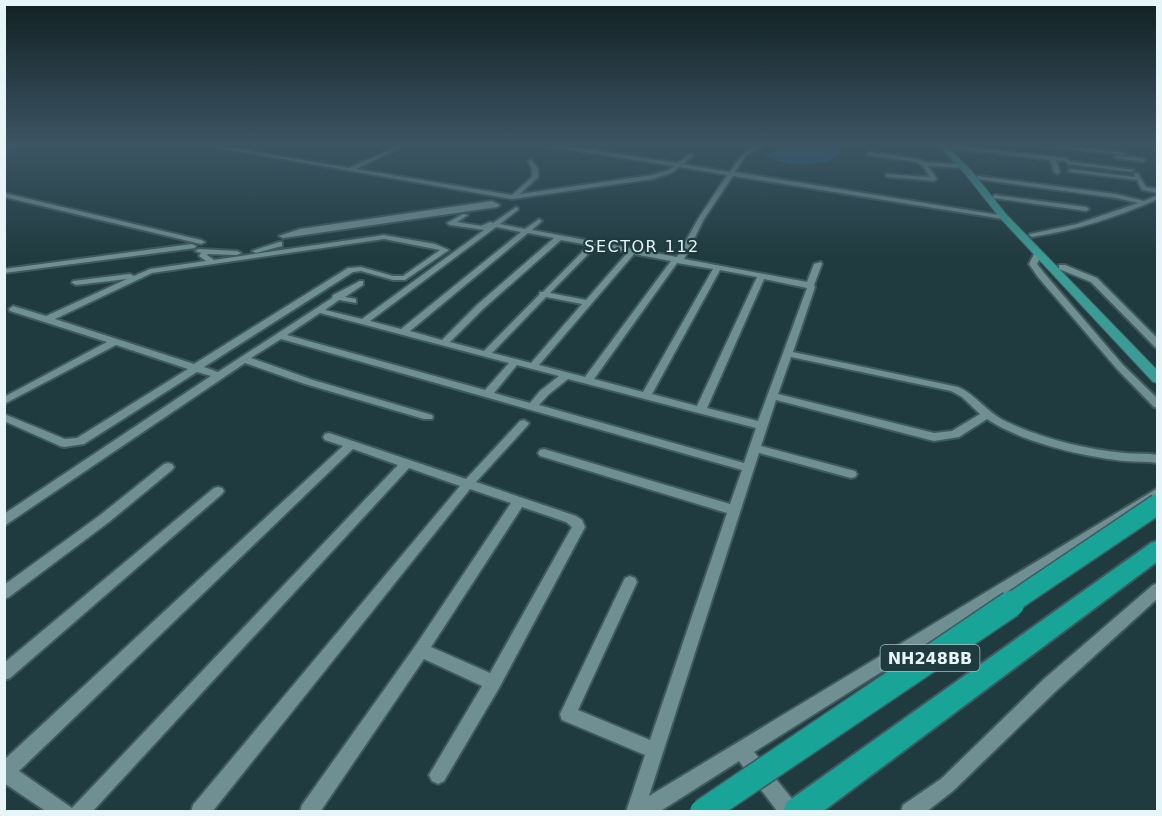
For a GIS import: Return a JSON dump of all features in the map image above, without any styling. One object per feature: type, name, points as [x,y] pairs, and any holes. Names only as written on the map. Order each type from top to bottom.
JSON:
[{"type":"highway","name":"NH248BB","points":[[704,812],[1158,504]]},
{"type":"highway","name":"NH248BB","points":[[797,812],[1158,549]]},
{"type":"main road","points":[[977,182],[1005,212],[1032,235],[1158,368]]},
{"type":"main road","points":[[981,182],[995,202]]},
{"type":"main road","points":[[1005,212],[1038,254],[1158,379]]},
{"type":"street","points":[[430,182],[514,196],[620,182]]},
{"type":"street","points":[[514,196],[529,182]]},
{"type":"street","points":[[588,380],[677,261],[725,182]]},
{"type":"street","points":[[788,182],[1005,212]]},
{"type":"street","points":[[1009,182],[1146,203]]},
{"type":"street","points":[[1140,182],[1145,189],[1158,191]]},
{"type":"street","points":[[1083,184],[1086,192]]},
{"type":"street","points":[[4,195],[201,242]]},
{"type":"street","points":[[1032,235],[1051,233],[1146,203],[1158,197]]},
{"type":"street","points":[[995,202],[1086,209]]},
{"type":"street","points":[[499,207],[503,214],[484,228],[450,223],[462,216],[499,207]]},
{"type":"street","points":[[271,254],[284,237],[330,228],[499,207]]},
{"type":"street","points":[[363,322],[516,209]]},
{"type":"street","points":[[402,333],[539,221]]},
{"type":"street","points":[[495,225],[810,285]]},
{"type":"street","points":[[4,417],[64,443],[75,443],[353,270],[405,278],[445,250],[435,246],[384,237],[150,271],[47,319]]},
{"type":"street","points":[[444,343],[480,307],[559,238]]},
{"type":"street","points":[[4,272],[192,247],[206,252],[240,253],[279,244]]},
{"type":"street","points":[[487,353],[594,244]]},
{"type":"street","points":[[158,252],[182,250]]},
{"type":"street","points":[[206,252],[203,256],[213,262]]},
{"type":"street","points":[[533,366],[632,252]]},
{"type":"street","points":[[1038,254],[1033,264],[1041,275],[1120,367],[1158,405]]},
{"type":"street","points":[[635,812],[754,448],[789,354],[818,264]]},
{"type":"street","points":[[1062,267],[1094,280],[1158,345]]},
{"type":"street","points":[[646,396],[717,268]]},
{"type":"street","points":[[76,283],[139,275]]},
{"type":"street","points":[[700,411],[762,275]]},
{"type":"street","points":[[4,521],[360,283]]},
{"type":"street","points":[[543,294],[587,303]]},
{"type":"street","points":[[336,297],[353,301]]},
{"type":"street","points":[[13,309],[220,376]]},
{"type":"street","points":[[317,310],[762,426]]},
{"type":"street","points":[[280,336],[748,468]]},
{"type":"street","points":[[4,401],[114,342]]},
{"type":"street","points":[[789,354],[958,390],[986,415],[1019,430],[1085,449],[1124,457],[1158,459]]},
{"type":"street","points":[[244,359],[309,382],[428,417]]},
{"type":"street","points":[[487,394],[516,361]]},
{"type":"street","points":[[532,406],[541,395],[567,375]]},
{"type":"street","points":[[773,396],[928,436],[955,434],[986,415]]},
{"type":"street","points":[[200,812],[467,485],[524,423]]},
{"type":"street","points":[[329,436],[578,523],[579,527],[493,683],[438,775]]},
{"type":"street","points":[[64,812],[5,772],[352,444]]},
{"type":"street","points":[[754,448],[851,474]]},
{"type":"street","points":[[544,453],[734,510]]},
{"type":"street","points":[[79,812],[407,463]]},
{"type":"street","points":[[4,593],[104,519],[168,467]]},
{"type":"street","points":[[4,673],[218,491]]},
{"type":"street","points":[[641,812],[1158,492]]},
{"type":"street","points":[[309,812],[421,650],[519,501]]},
{"type":"street","points":[[630,582],[568,714],[654,750]]},
{"type":"street","points":[[910,812],[947,785],[1050,685],[1158,589]]},
{"type":"street","points":[[421,650],[493,683]]},
{"type":"street","points":[[741,750],[790,812]]},
{"type":"district","name":"SECTOR 112","points":[[642,246]]}]
